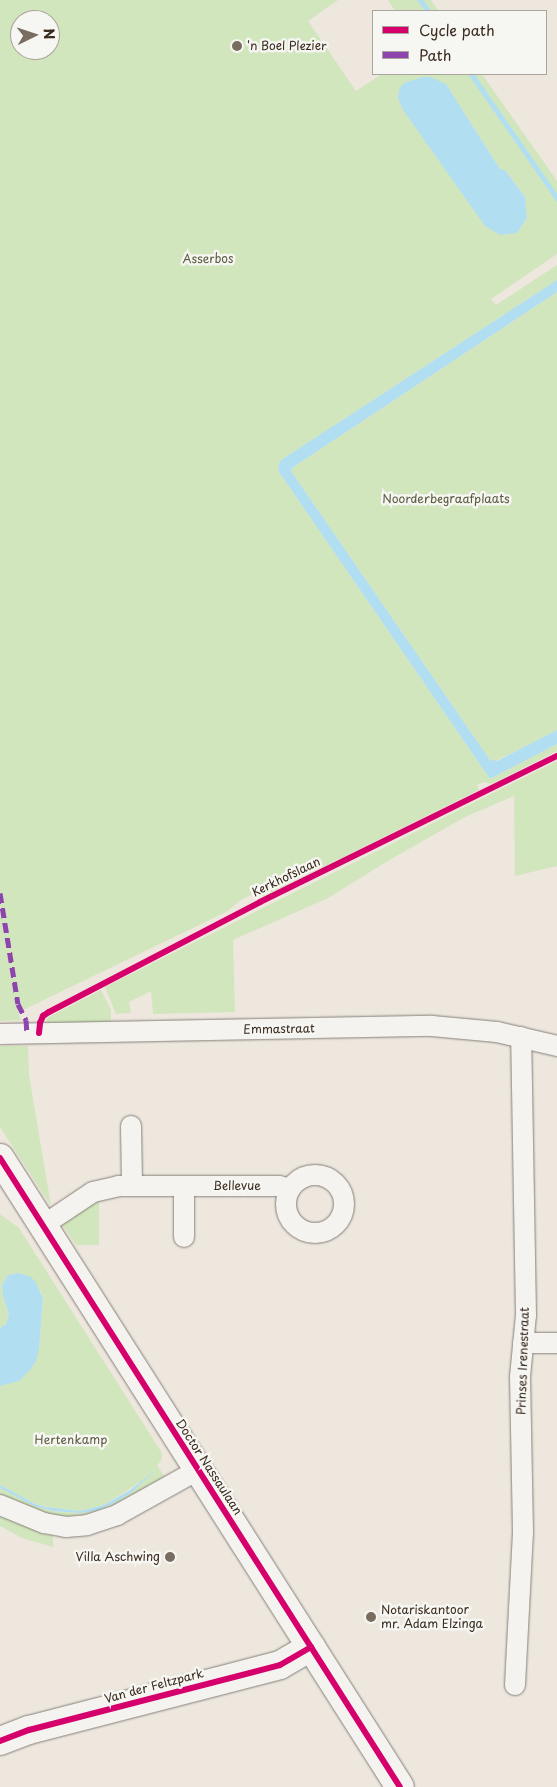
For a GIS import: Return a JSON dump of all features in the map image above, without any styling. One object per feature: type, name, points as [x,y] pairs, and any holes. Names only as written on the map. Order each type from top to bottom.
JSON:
[{"type":"street","name":"Emmastraat","points":[[0,1034],[432,1026],[497,1032],[557,1046]]},
{"type":"street","name":"Prinses Irenestraat","points":[[515,1685],[523,1532],[520,1376],[526,1315],[521,1037]]},
{"type":"street","points":[[131,1126],[132,1186]]},
{"type":"street","name":"Doctor Nassaulaan","points":[[0,1158],[400,1787]]},
{"type":"street","name":"Bellevue","points":[[42,1226],[93,1192],[118,1186],[280,1186],[290,1189]]},
{"type":"street","points":[[184,1186],[184,1237]]},
{"type":"street","points":[[523,1343],[557,1343]]},
{"type":"street","points":[[0,1505],[44,1524],[66,1527],[88,1526],[117,1515],[198,1470]]},
{"type":"street","name":"Van der Feltzpark","points":[[0,1741],[29,1730],[280,1665],[311,1647]]},
{"type":"green space","name":"Asserbos","points":[[0,0],[338,0],[308,21],[356,91],[380,75],[483,75],[557,181],[557,254],[491,299],[496,305],[557,265],[557,280],[281,460],[278,465],[279,472],[490,779],[557,744],[557,751],[492,784],[484,782],[477,785],[479,790],[262,897],[259,891],[241,900],[226,912],[23,1010],[22,1007],[17,1009],[21,1020],[0,1021]],"holes":[[[446,84],[500,169],[506,171],[525,197],[527,218],[517,233]]]},
{"type":"green space","points":[[388,0],[431,0],[438,10],[394,10]]},
{"type":"green space","name":"Noorderbegraafplaats","points":[[557,292],[557,730],[494,762],[490,760],[291,471],[292,468]]},
{"type":"green space","points":[[557,761],[557,866],[515,876],[514,796],[465,817],[391,859],[328,898],[233,940],[235,1012],[153,1014],[151,991],[129,1002],[131,1013],[116,1014],[105,987]]},
{"type":"green space","points":[[101,990],[111,1010],[111,1025],[46,1024],[47,1018]]},
{"type":"green space","points":[[0,1046],[28,1046],[29,1075],[51,1206],[0,1127]]},
{"type":"green space","points":[[99,1198],[99,1245],[76,1245],[61,1223]]},
{"type":"green space","name":"Hertenkamp","points":[[0,1214],[19,1228],[162,1453],[161,1461],[157,1465],[167,1481],[141,1496],[73,1522],[0,1499],[0,1488],[34,1506],[53,1511],[81,1513],[105,1508],[132,1492],[140,1482],[104,1505],[80,1511],[35,1504],[0,1485],[0,1386],[19,1380],[39,1349],[43,1298],[41,1292],[8,1275],[2,1285],[9,1316],[6,1324],[0,1328]]},
{"type":"green space","points":[[0,1516],[48,1535],[53,1531],[53,1547],[22,1538],[0,1526]]},
{"type":"water","points":[[423,77],[430,77],[446,84],[500,169],[505,170],[525,197],[527,218],[517,233],[500,235],[485,226],[403,110],[398,98],[399,89],[404,83]]},
{"type":"water","points":[[557,280],[557,292],[292,468],[291,471],[490,760],[497,761],[557,730],[557,744],[490,779],[279,472],[278,465],[281,460]]},
{"type":"water","points":[[19,1273],[31,1277],[35,1281],[43,1298],[39,1349],[36,1361],[19,1381],[0,1386],[0,1328],[6,1324],[9,1315],[3,1296],[2,1285],[8,1275]]},
{"type":"water","points":[[157,1469],[132,1492],[114,1503],[98,1510],[81,1513],[53,1511],[34,1506],[0,1488],[0,1485],[35,1504],[80,1511],[104,1505],[130,1490]]},
{"type":"waterway","points":[[420,0],[427,10]]},
{"type":"waterway","points":[[472,75],[557,198]]},
{"type":"marked path","points":[[0,893],[18,1004],[26,1020],[27,1033]]},
{"type":"cycle path","name":"Kerkhofslaan","points":[[39,1033],[43,1016],[49,1012],[260,902],[557,756]]},
{"type":"cycle path","points":[[0,1158],[400,1787]]},
{"type":"cycle path","points":[[0,1741],[29,1730],[280,1665],[311,1647]]},
{"type":"place","name":"'n Boel Plezier","points":[[237,46]]},
{"type":"place","name":"Villa Aschwing","points":[[170,1557]]},
{"type":"place","name":"Notariskantoor mr. Adam Elzinga","points":[[371,1617]]}]
